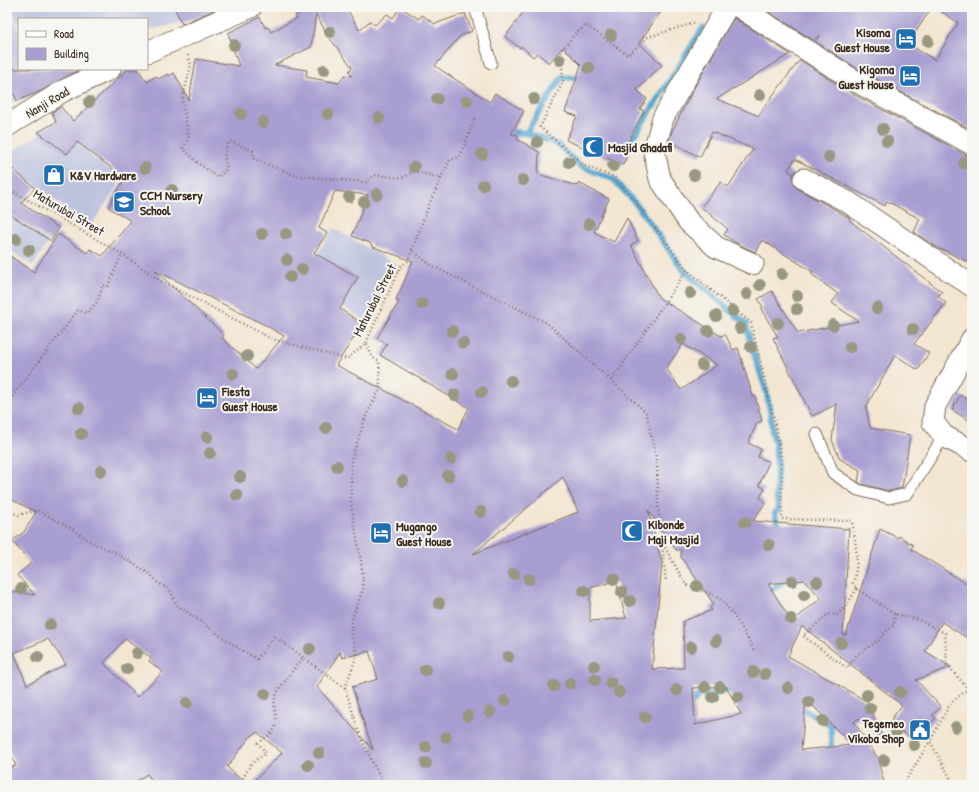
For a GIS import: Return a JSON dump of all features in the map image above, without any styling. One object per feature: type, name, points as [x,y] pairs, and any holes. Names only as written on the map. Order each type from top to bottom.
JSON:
[{"type":"street","points":[[148,52],[251,7]]},
{"type":"street","points":[[727,7],[663,118],[654,151],[660,179],[688,221],[716,247],[753,264]]},
{"type":"street","points":[[739,7],[852,79],[972,144]]},
{"type":"street","name":"Nanji Road","points":[[7,126],[62,91],[108,70]]},
{"type":"street","points":[[804,179],[848,202],[972,286]]},
{"type":"street","points":[[972,339],[935,406],[933,422],[944,436],[972,451]]},
{"type":"lane","points":[[475,7],[491,63]]},
{"type":"lane","points":[[817,434],[833,473],[858,490],[889,498],[907,494],[944,436]]},
{"type":"path","points":[[699,22],[648,37],[628,55],[586,25],[574,35],[561,52],[563,82],[540,127],[584,166],[614,177],[629,193],[687,270],[751,323],[777,432],[781,458],[782,519],[852,521],[857,555],[853,583],[857,589],[895,614],[917,619],[945,633],[947,665],[972,693]]},
{"type":"path","points":[[183,36],[191,64],[182,101],[189,137],[183,148],[199,164],[218,177],[227,169],[224,150],[230,141],[253,151],[254,159],[297,176],[313,179],[366,182],[374,175],[402,178],[414,171],[441,178],[450,160],[460,157],[475,118]]},
{"type":"path","name":"Maturubai Street","points":[[7,188],[122,254],[159,280],[272,339],[347,359],[366,343],[400,267],[408,261],[429,205],[450,160]]},
{"type":"path","points":[[412,250],[432,266],[547,322],[646,412],[657,462],[658,506],[666,582]]},
{"type":"path","points":[[7,403],[78,310],[87,313],[97,302],[103,285],[108,286],[122,254]]},
{"type":"path","points":[[612,380],[687,270]]},
{"type":"path","points":[[345,688],[357,655],[351,634],[351,621],[363,589],[362,567],[351,504],[351,460],[366,416],[379,391],[380,382],[379,361],[373,358],[366,343]]},
{"type":"path","points":[[7,511],[19,516],[37,510],[69,527],[91,542],[138,566],[150,574],[157,582],[170,590],[177,605],[232,644],[257,659],[274,636],[345,688],[358,729],[370,758],[385,785]]},
{"type":"path","points":[[661,542],[686,585],[709,593],[719,599],[743,628],[755,652]]},
{"type":"path","points":[[857,589],[845,607],[837,615],[829,614],[825,616],[803,636],[847,668],[857,655],[879,640],[884,633],[894,626],[895,614]]},
{"type":"path","points":[[246,785],[242,780],[251,764],[266,753],[258,743],[270,736],[274,729],[277,718],[276,694],[303,658]]},
{"type":"path","points":[[903,785],[930,741],[951,702],[967,690],[972,693]]},
{"type":"path","points":[[930,741],[954,785]]},
{"type":"shaded area","points":[[7,7],[18,28],[18,70],[21,70],[45,86],[7,104]]},
{"type":"shaded area","points":[[11,7],[225,7],[201,17],[148,31],[148,18],[18,18],[18,24]]},
{"type":"shaded area","points":[[55,125],[122,180],[90,227],[7,164],[7,156],[9,153]]},
{"type":"shaded area","points":[[7,214],[49,241],[33,266],[7,248]]},
{"type":"shaded area","points":[[333,228],[397,265],[365,320],[301,283]]},
{"type":"building","points":[[174,7],[221,7],[182,24]]},
{"type":"building","points":[[312,7],[346,7],[359,30],[370,21],[375,25],[387,14],[393,18],[400,7],[419,19],[422,15],[435,24],[465,13],[472,31],[460,36],[435,66],[490,102],[495,93],[524,111],[511,134],[518,135],[517,139],[539,152],[538,174],[577,186],[579,183],[609,199],[594,232],[614,242],[627,218],[638,241],[631,245],[659,298],[721,336],[725,334],[733,350],[738,348],[762,421],[757,423],[748,443],[761,449],[758,457],[769,462],[759,485],[765,489],[760,497],[765,503],[753,521],[849,529],[843,635],[846,635],[880,529],[898,538],[899,536],[913,545],[911,549],[972,587],[972,641],[942,622],[925,651],[951,667],[916,680],[941,707],[932,715],[936,718],[914,741],[892,724],[892,718],[902,705],[802,626],[788,656],[868,702],[884,741],[859,718],[854,722],[881,763],[879,765],[885,785],[653,785],[600,782],[600,784],[592,785],[250,785],[282,753],[257,732],[249,738],[227,767],[247,785],[156,785],[147,774],[131,785],[7,785],[7,768],[16,766],[7,746],[7,591],[35,595],[17,575],[31,563],[12,541],[24,532],[36,512],[7,497],[7,254],[34,272],[58,234],[87,253],[90,249],[102,256],[131,221],[108,207],[125,178],[77,142],[67,154],[38,132],[56,122],[52,112],[61,107],[73,121],[127,70],[139,70],[147,82],[156,76],[158,79],[174,73],[189,100],[196,59],[239,66],[228,33],[260,17],[265,28],[268,27],[271,32],[297,18],[295,16]],"holes":[[[316,14],[328,36],[352,67],[349,71],[352,76],[345,75],[339,83],[306,77],[307,70],[275,65],[311,47]],[[335,191],[368,195],[352,236],[370,243],[373,247],[413,261],[396,300],[399,302],[377,338],[387,344],[380,355],[469,408],[458,429],[336,365],[363,324],[340,309],[358,277],[314,253],[327,233],[319,228]],[[155,270],[284,336],[256,369],[222,338],[224,335]],[[683,344],[717,365],[681,390],[666,368]],[[563,477],[578,512],[473,554]],[[648,510],[676,550],[681,550],[681,557],[714,604],[710,607],[712,610],[683,621],[684,668],[652,669],[662,563]],[[804,580],[821,598],[792,622],[768,584]],[[616,581],[626,618],[590,621],[590,588]],[[48,639],[66,664],[27,685],[14,653]],[[125,639],[151,658],[149,661],[163,672],[137,697],[104,663]],[[369,651],[378,679],[352,687],[373,750],[317,687],[340,652],[342,658]],[[726,686],[741,714],[695,725],[693,688]],[[806,699],[852,745],[801,750]]]},
{"type":"building","points":[[527,7],[664,7],[639,43],[662,65],[637,90],[647,99],[640,109],[644,111],[626,147],[630,149],[623,165],[566,140],[577,116],[565,112],[581,65],[563,47],[549,63],[537,53],[533,57],[521,46],[520,48],[505,37]]},
{"type":"building","points":[[761,7],[932,7],[908,44],[935,60],[958,23],[935,7],[972,7],[972,130],[858,69],[815,41],[820,35],[813,40]]},
{"type":"building","points":[[734,18],[790,54],[717,99],[759,116],[763,108],[800,60],[846,90],[966,155],[972,156],[972,264],[941,250],[914,232],[920,219],[887,201],[885,206],[795,159],[788,170],[793,174],[794,185],[798,189],[850,218],[849,220],[942,292],[938,296],[946,303],[914,344],[929,353],[918,370],[895,355],[866,407],[870,428],[910,435],[902,488],[889,491],[861,484],[858,482],[860,470],[840,459],[832,440],[837,404],[812,416],[773,338],[778,337],[761,309],[763,307],[758,299],[772,291],[798,333],[858,321],[832,303],[838,294],[811,274],[813,272],[762,240],[755,252],[738,244],[724,235],[728,229],[701,207],[721,182],[728,187],[753,149],[712,132],[700,157],[669,141],[672,131],[694,88]]},
{"type":"building","points":[[7,69],[79,70],[41,91],[17,101],[7,76]]},
{"type":"building","points":[[7,164],[35,188],[21,203],[59,228],[51,241],[11,215],[7,219]]},
{"type":"building","points":[[960,395],[972,402],[972,422],[952,410]]},
{"type":"waterway","points":[[621,143],[628,146],[703,28]]},
{"type":"waterway","points":[[526,133],[562,77],[585,79]]},
{"type":"waterway","points":[[505,131],[526,133],[557,144],[580,166],[613,179],[636,204],[685,272],[746,324],[750,342],[766,390],[771,416],[777,466],[776,495],[779,509],[775,513],[780,531]]},
{"type":"waterway","points":[[765,594],[789,578]]},
{"type":"waterway","points":[[689,707],[699,695],[716,694],[736,687]]},
{"type":"waterway","points":[[798,706],[831,726],[831,754]]},
{"type":"place","name":"Kisoma Guest House","points":[[906,39]]},
{"type":"place","name":"Kigoma Guest House","points":[[910,76]]},
{"type":"place","name":"Masjid Ghadafi","points":[[593,147]]},
{"type":"place","name":"K&V Hardware","points":[[54,175]]},
{"type":"place","name":"CCM Nursery School","points":[[124,202]]},
{"type":"place","name":"Fiesta Guest House","points":[[207,398]]},
{"type":"place","name":"Kibonde Maji Masjid","points":[[632,531]]},
{"type":"place","name":"Mugango Guest House","points":[[381,533]]},
{"type":"place","name":"Tegemeo Vikoba Shop","points":[[920,730]]}]
